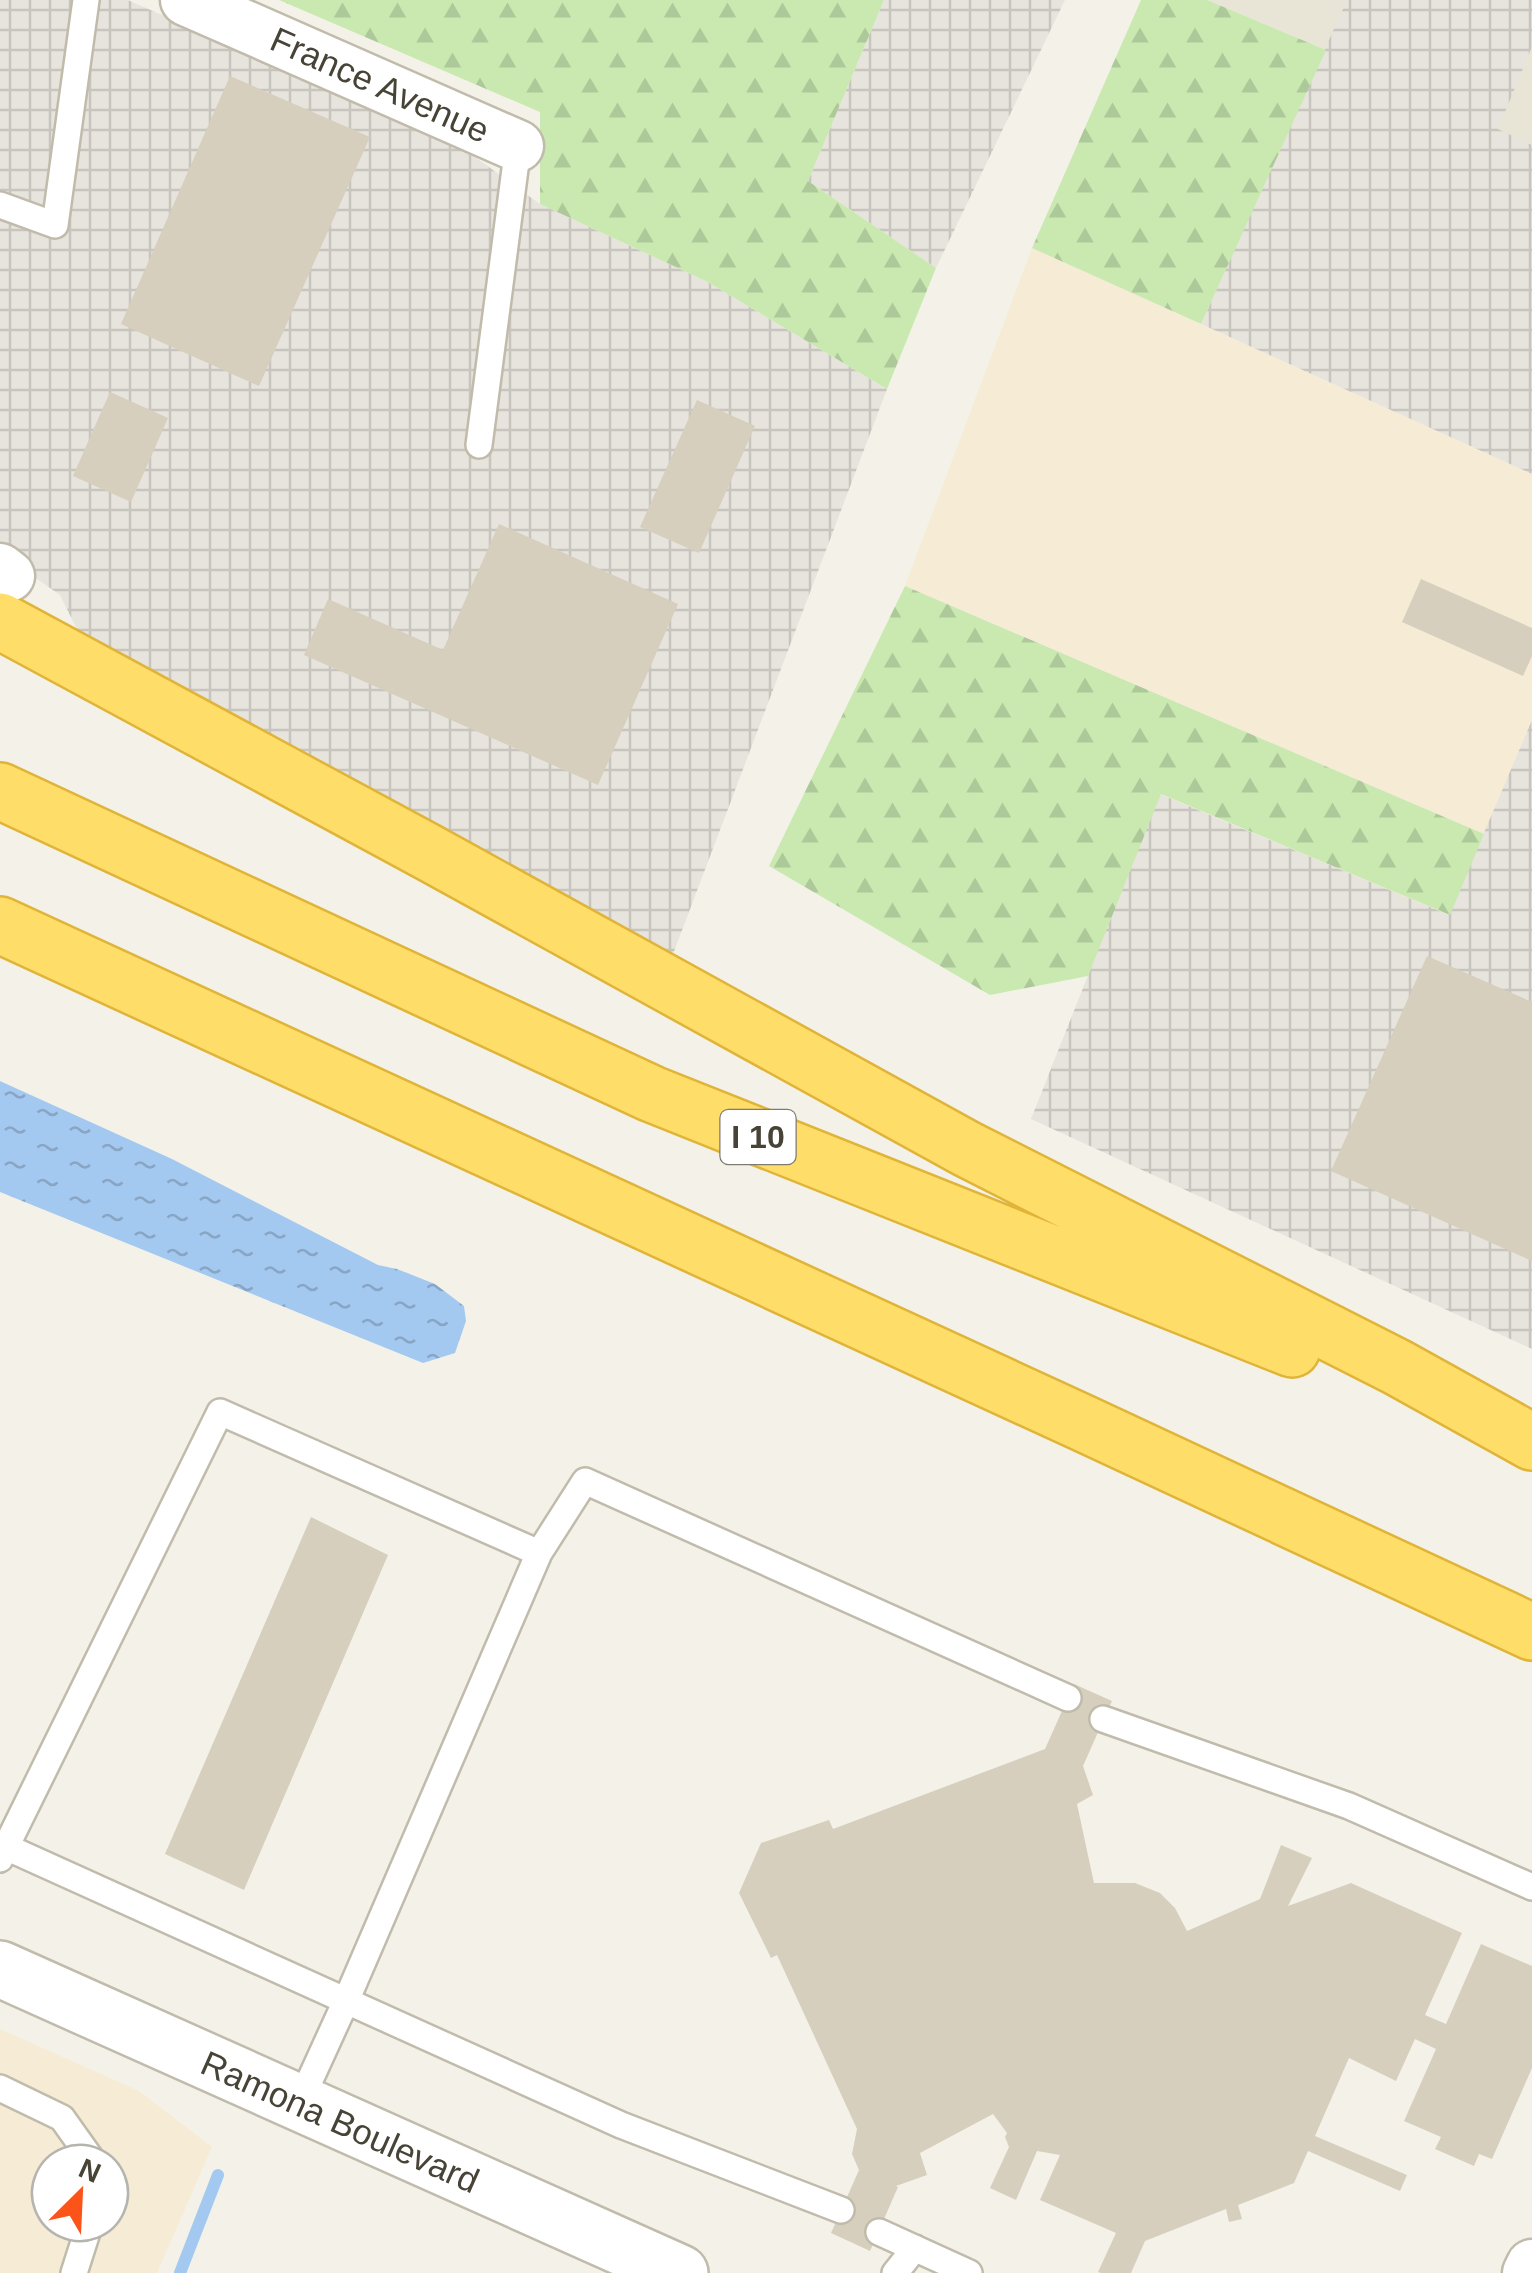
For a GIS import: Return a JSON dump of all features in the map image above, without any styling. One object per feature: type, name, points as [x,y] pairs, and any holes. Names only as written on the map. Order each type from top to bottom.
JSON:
[{"type":"highway","points":[[3,589],[428,852],[967,1149],[1396,1367],[1532,1443]]},
{"type":"highway","name":"I 10","points":[[0,791],[652,1094],[1532,1443]]},
{"type":"highway","points":[[0,925],[1532,1632]]},
{"type":"highway","points":[[0,939],[73,956]]},
{"type":"street","name":"France Avenue","points":[[186,0],[518,146]]},
{"type":"street","name":"Ramona Boulevard","points":[[0,1969],[680,2273]]},
{"type":"street","points":[[1528,2273],[1532,2265]]},
{"type":"lane","points":[[0,205],[55,224],[86,0]]},
{"type":"lane","points":[[479,445],[518,146]]},
{"type":"lane","points":[[539,1554],[220,1412],[3,1853],[621,2125],[841,2210]]},
{"type":"lane","points":[[298,2104],[539,1554],[586,1481],[1068,1698]]},
{"type":"lane","points":[[1104,1719],[1349,1806],[1532,1887]]},
{"type":"lane","points":[[0,2088],[62,2118],[80,2143]]},
{"type":"lane","points":[[879,2232],[969,2273]]},
{"type":"lane","points":[[74,2273],[84,2243]]},
{"type":"lane","points":[[895,2273],[916,2248]]},
{"type":"shaded area","points":[[0,0],[128,0],[461,147],[540,204],[706,281],[887,389],[670,962],[116,708],[60,595],[0,553]]},
{"type":"shaded area","points":[[884,0],[1065,0],[936,268],[808,181]]},
{"type":"shaded area","points":[[1207,0],[1347,0],[1326,50]]},
{"type":"shaded area","points":[[1347,0],[1532,0],[1532,47],[1498,129],[1532,145],[1532,474],[1201,324]]},
{"type":"shaded area","points":[[1532,47],[1532,145],[1497,130]]},
{"type":"shaded area","points":[[1032,248],[1532,474],[1532,720],[1484,834],[905,586]]},
{"type":"shaded area","points":[[1532,720],[1532,1349],[1031,1119],[1160,794],[1449,915]]},
{"type":"shaded area","points":[[0,2029],[139,2091],[212,2147],[157,2273],[0,2273]]},
{"type":"green space","points":[[279,0],[884,0],[808,181],[936,268],[887,389],[706,281],[540,204],[540,112]]},
{"type":"green space","points":[[1141,0],[1207,0],[1326,50],[1201,324],[1032,248]]},
{"type":"green space","points":[[905,586],[1484,834],[1450,915],[1161,794],[1088,976],[990,995],[769,866]]},
{"type":"water","points":[[0,1081],[172,1159],[378,1265],[435,1284],[464,1306],[466,1321],[455,1353],[423,1363],[0,1192]]},
{"type":"building","points":[[230,76],[370,137],[259,386],[121,324]]},
{"type":"building","points":[[110,392],[168,418],[131,502],[73,476]]},
{"type":"building","points":[[697,400],[755,426],[699,553],[640,527]]},
{"type":"building","points":[[499,524],[678,604],[598,785],[304,655],[328,599],[443,650]]},
{"type":"building","points":[[1421,579],[1532,628],[1532,656],[1523,676],[1402,622]]},
{"type":"building","points":[[1427,956],[1532,1002],[1532,1261],[1331,1171]]},
{"type":"building","points":[[311,1517],[388,1555],[244,1890],[165,1854]]},
{"type":"building","points":[[1074,1684],[1112,1701],[1083,1766],[1093,1795],[1077,1804],[1094,1883],[1135,1883],[1160,1893],[1175,1908],[1187,1931],[1260,1899],[1281,1845],[1312,1858],[1288,1906],[1351,1883],[1462,1933],[1425,2015],[1446,2024],[1481,1944],[1532,1966],[1532,2068],[1492,2159],[1479,2154],[1474,2166],[1435,2149],[1441,2137],[1404,2121],[1436,2049],[1415,2039],[1396,2081],[1349,2058],[1315,2136],[1407,2175],[1400,2191],[1308,2151],[1294,2183],[1238,2205],[1242,2219],[1229,2222],[1226,2209],[1145,2241],[1131,2273],[1101,2273],[1098,2272],[1116,2233],[1040,2200],[1060,2155],[1037,2151],[1016,2200],[990,2188],[1009,2147],[1007,2133],[993,2114],[920,2153],[927,2175],[896,2186],[870,2251],[831,2233],[859,2170],[852,2154],[857,2129],[777,1955],[771,1958],[739,1893],[761,1843],[829,1820],[833,1829],[1045,1749]]},
{"type":"waterway","points":[[180,2273],[218,2175]]}]
